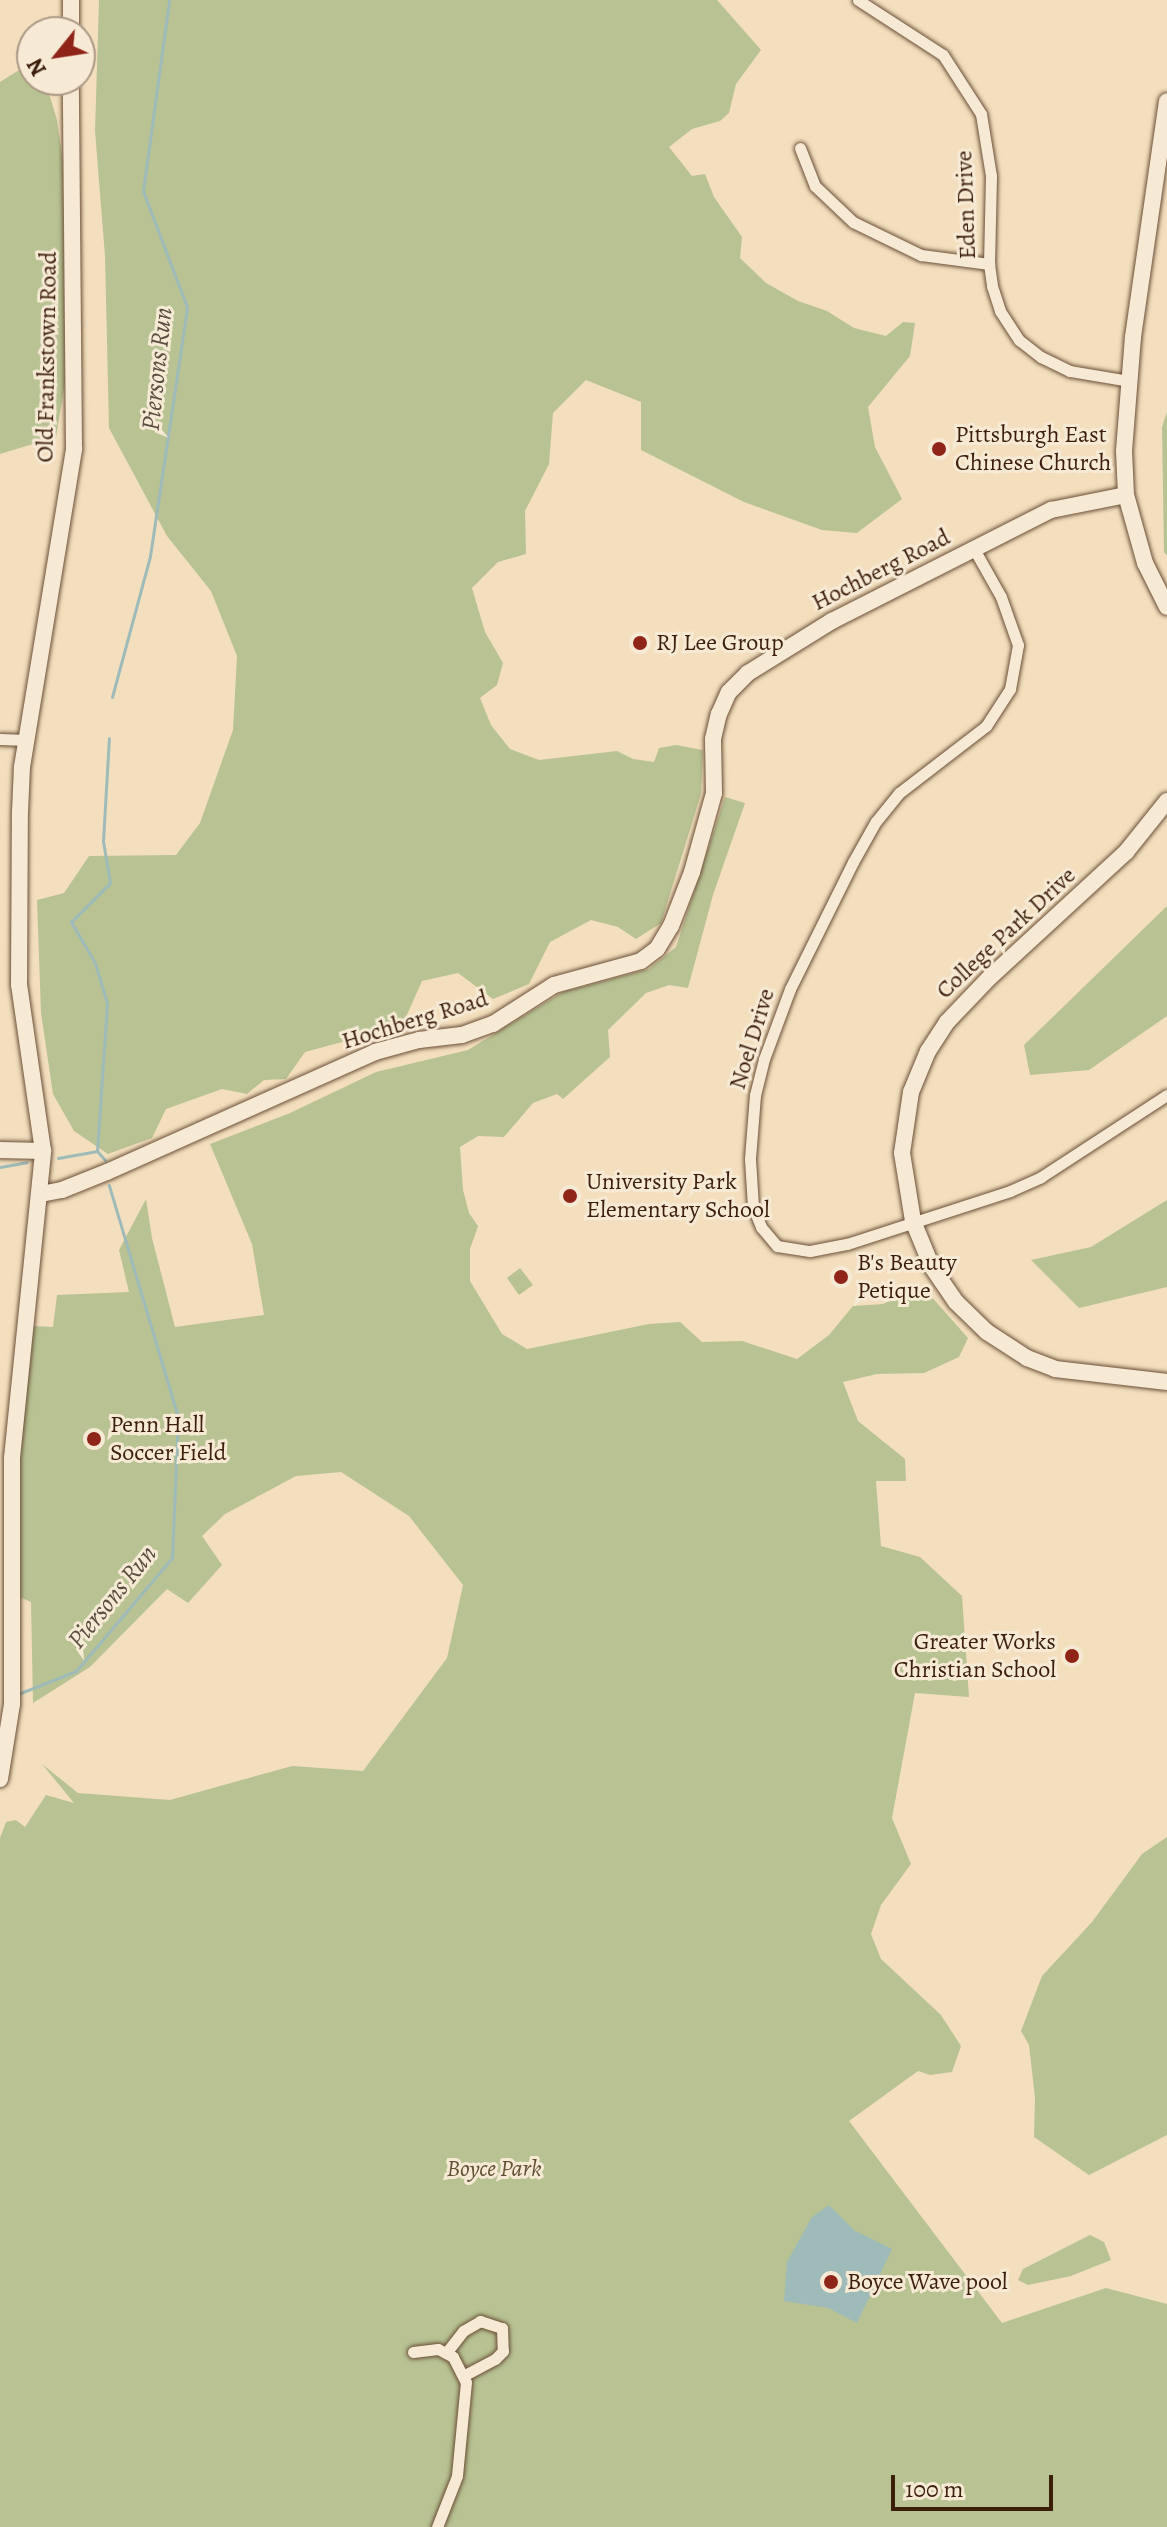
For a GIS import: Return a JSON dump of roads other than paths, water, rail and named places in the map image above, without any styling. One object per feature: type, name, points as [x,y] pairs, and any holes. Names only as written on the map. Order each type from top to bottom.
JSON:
[{"type":"street","name":"Eden Drive","points":[[858,0],[943,55],[981,114],[991,176],[989,264],[1000,311],[1019,340],[1041,357],[1070,371],[1129,381]]},
{"type":"street","name":"Old Frankstown Road","points":[[0,1779],[12,1697],[12,1458],[43,1151],[19,985],[20,812],[27,740],[74,449],[71,96]]},
{"type":"street","points":[[1167,101],[1147,229],[1124,451],[1126,495],[1145,563],[1167,607]]},
{"type":"street","points":[[800,148],[815,186],[853,222],[921,255],[989,264]]},
{"type":"street","name":"Hochberg Road","points":[[41,1194],[62,1190],[107,1172],[375,1052],[419,1040],[462,1035],[493,1024],[554,985],[641,961],[657,949],[671,926],[692,872],[714,793],[713,739],[729,692],[748,673],[832,621],[1051,510],[1126,495]]},
{"type":"street","name":"Noel Drive","points":[[974,549],[1001,597],[1018,645],[1010,689],[986,726],[899,793],[876,821],[790,989],[764,1059],[755,1095],[750,1159],[753,1207],[761,1227],[777,1246],[810,1251],[847,1244],[1010,1191],[1041,1177],[1167,1095]]},
{"type":"street","points":[[0,739],[27,740]]},
{"type":"street","name":"College Park Drive","points":[[1167,801],[1126,852],[991,976],[936,1036],[918,1072],[906,1113],[904,1180],[913,1221],[932,1267],[956,1302],[1007,1346],[1055,1369],[1085,1376],[1167,1382]]},
{"type":"street","points":[[0,1150],[43,1151]]},
{"type":"street","points":[[0,1477],[12,1458]]},
{"type":"street","points":[[446,2353],[463,2331],[480,2321],[502,2328],[503,2351],[465,2375]]},
{"type":"street","points":[[413,2352],[438,2349],[446,2353],[465,2375],[457,2476],[437,2527]]},
{"type":"water","name":"Boyce Wave pool","points":[[829,2205],[854,2230],[892,2249],[857,2323],[828,2308],[784,2301],[787,2262],[812,2217]]},
{"type":"waterway","name":"Piersons Run","points":[[112,697],[150,556],[187,307],[143,191],[169,0]]},
{"type":"waterway","name":"Piersons Run","points":[[105,1160],[97,1151],[107,1003],[95,963],[71,922],[110,883],[103,841],[109,738]]},
{"type":"waterway","points":[[58,1158],[97,1151]]},
{"type":"waterway","points":[[0,1167],[27,1162]]},
{"type":"waterway","name":"Piersons Run","points":[[18,1694],[76,1671],[172,1558],[178,1417],[109,1185]]},
{"type":"place","name":"Pittsburgh East Chinese Church","points":[[939,449]]},
{"type":"place","name":"RJ Lee Group","points":[[640,643]]},
{"type":"place","name":"University Park Elementary School","points":[[570,1196]]},
{"type":"place","name":"B's Beauty Petique","points":[[841,1277]]},
{"type":"place","name":"Penn Hall Soccer Field","points":[[94,1439]]},
{"type":"place","name":"Greater Works Christian School","points":[[1072,1656]]},
{"type":"place","name":"Boyce Wave pool","points":[[831,2282]]},
{"type":"park label","name":"Boyce Park","points":[[494,2169]]}]
